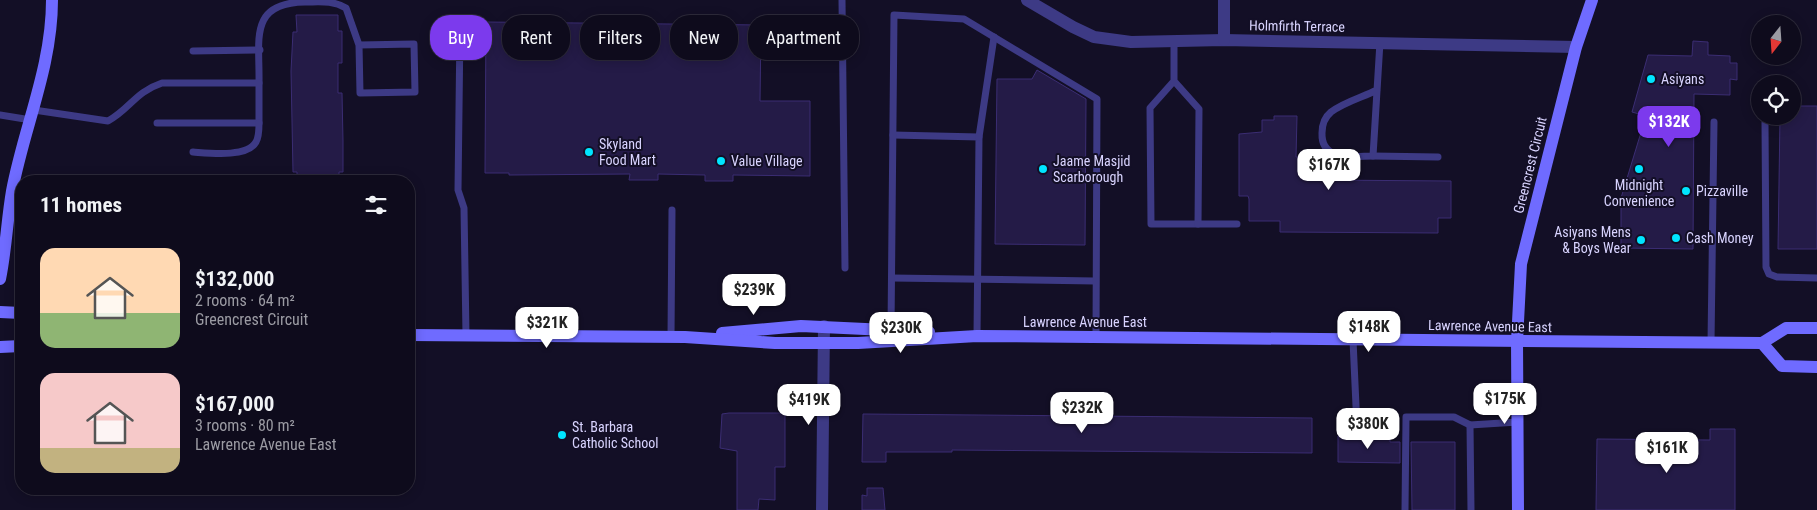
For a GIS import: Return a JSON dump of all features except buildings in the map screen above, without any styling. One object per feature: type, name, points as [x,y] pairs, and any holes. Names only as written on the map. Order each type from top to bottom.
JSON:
[{"type":"main road","points":[[18,175],[47,57],[52,26],[52,0]]},
{"type":"main road","name":"Greencrest Circuit","points":[[1518,510],[1519,422],[1517,341],[1521,264],[1576,47],[1592,0]]},
{"type":"main road","points":[[0,216],[15,188]]},
{"type":"main road","points":[[0,279],[15,192]]},
{"type":"main road","points":[[0,312],[15,313]]},
{"type":"main road","name":"Lawrence Avenue East","points":[[685,337],[801,326],[891,329],[977,336]]},
{"type":"main road","points":[[1817,328],[1786,328],[1762,343],[1782,366],[1817,367]]},
{"type":"main road","name":"Lawrence Avenue East","points":[[415,334],[685,337],[775,343],[824,343],[977,336],[1762,343]]},
{"type":"main road","points":[[0,347],[15,346]]},
{"type":"street","name":"Holmfirth Terrace","points":[[1027,0],[1073,28],[1094,37],[1131,42],[1224,40],[1576,47]]},
{"type":"street","points":[[1224,0],[1224,40]]},
{"type":"street","points":[[822,510],[824,326]]},
{"type":"lane","points":[[842,0],[845,268]]},
{"type":"lane","points":[[193,152],[228,153],[250,148],[256,143],[259,123],[260,28],[265,15],[277,5],[294,2],[334,1],[346,8],[359,45],[360,93],[415,92],[414,44],[359,45]]},
{"type":"lane","points":[[891,329],[894,15],[964,19],[1098,99],[1096,337]]},
{"type":"lane","points":[[977,336],[979,137],[994,37]]},
{"type":"lane","points":[[1174,42],[1174,81],[1150,108],[1151,224],[1236,224]]},
{"type":"lane","points":[[1373,156],[1380,42]]},
{"type":"lane","points":[[192,51],[260,50]]},
{"type":"lane","points":[[460,60],[458,190],[464,208],[466,335]]},
{"type":"lane","points":[[1174,81],[1199,109],[1198,224]]},
{"type":"lane","points":[[0,115],[32,115],[108,121],[116,116],[138,94],[148,87],[162,83],[259,83]]},
{"type":"lane","points":[[1377,90],[1332,112],[1325,120],[1322,130],[1322,142],[1328,151],[1337,156],[1438,157]]},
{"type":"lane","points":[[1710,343],[1714,122]]},
{"type":"lane","points":[[158,123],[259,123]]},
{"type":"lane","points":[[1765,125],[1766,267],[1769,274],[1778,277],[1817,278]]},
{"type":"lane","points":[[893,135],[979,137]]},
{"type":"lane","points":[[671,337],[672,210]]},
{"type":"lane","points":[[892,278],[1095,281]]},
{"type":"lane","points":[[1353,340],[1357,428]]},
{"type":"lane","points":[[1404,510],[1406,417],[1454,417],[1470,425],[1519,422]]},
{"type":"lane","points":[[1470,425],[1471,510]]},
{"type":"place","name":"Asiyans","points":[[1651,79]]},
{"type":"place","name":"Skyland Food Mart","points":[[589,152]]},
{"type":"place","name":"Value Village","points":[[721,161]]},
{"type":"place","name":"Jaame Masjid Scarborough","points":[[1043,169]]},
{"type":"place","name":"Midnight Convenience","points":[[1639,169]]},
{"type":"place","name":"Pizzaville","points":[[1686,191]]},
{"type":"place","name":"Cash Money","points":[[1676,238]]},
{"type":"place","name":"Asiyans Mens & Boys Wear","points":[[1641,240]]},
{"type":"place","name":"St. Barbara Catholic School","points":[[562,435]]}]
